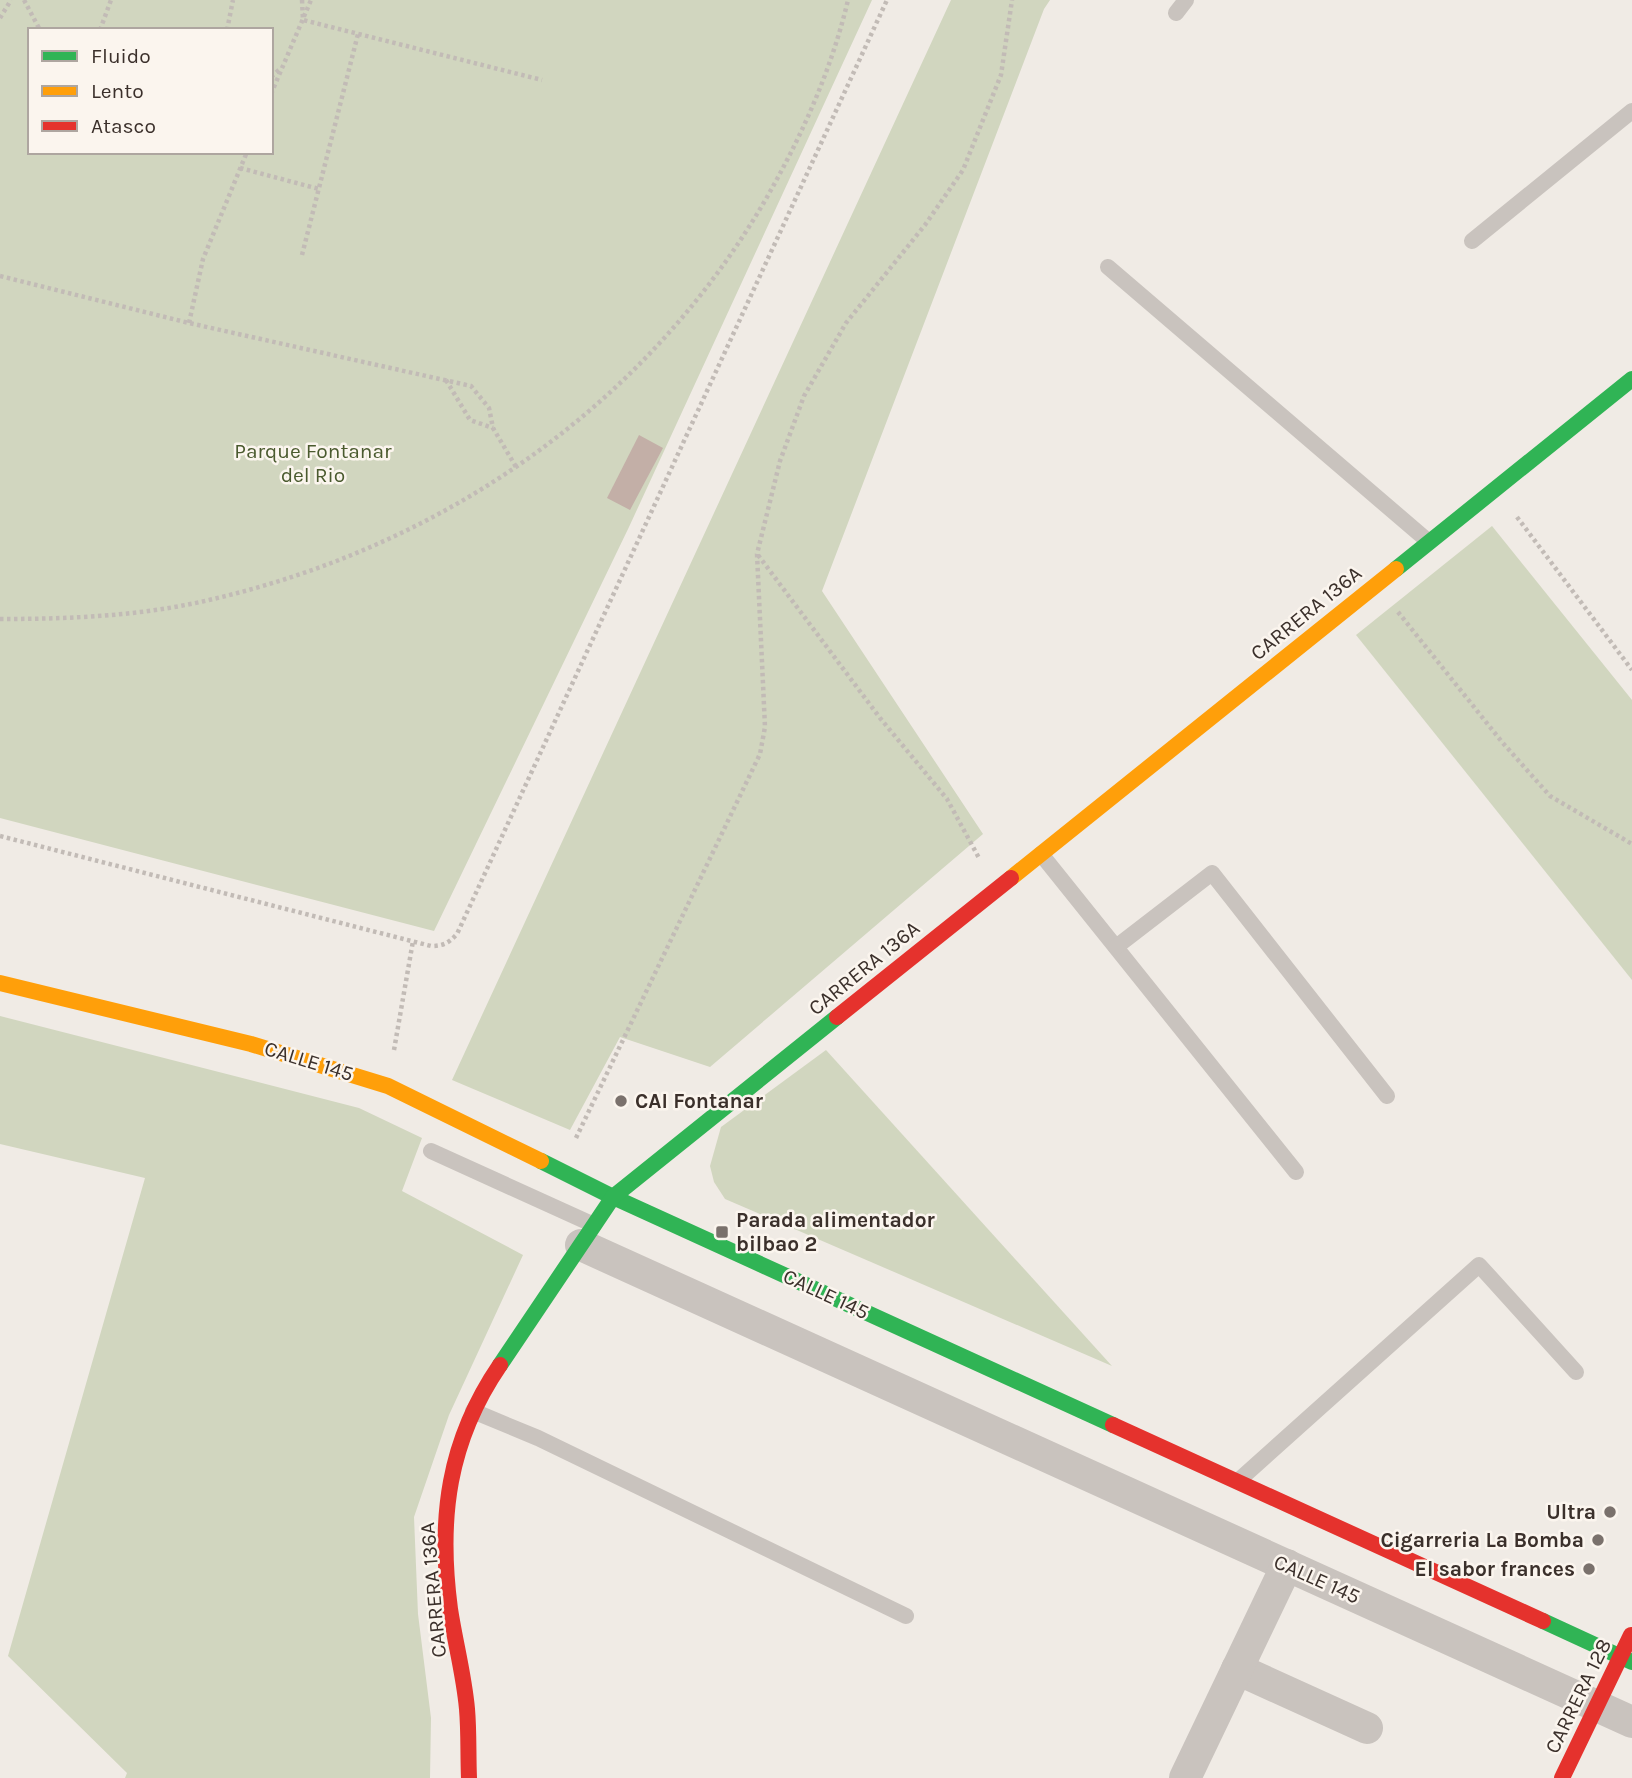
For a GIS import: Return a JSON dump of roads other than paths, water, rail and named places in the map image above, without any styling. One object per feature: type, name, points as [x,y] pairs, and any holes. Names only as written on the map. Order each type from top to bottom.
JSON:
[{"type":"street","name":"CARRERA 136A","points":[[469,1778],[467,1709],[450,1606],[446,1543],[447,1496],[457,1450],[473,1410],[502,1362],[613,1197],[1632,379]]},
{"type":"street","name":"CALLE 145","points":[[0,983],[251,1044],[388,1086],[613,1197],[1626,1659]]},
{"type":"street","name":"CALLE 145","points":[[588,1235],[1287,1565],[1632,1722]]},
{"type":"street","points":[[1185,1778],[1287,1565]]},
{"type":"street","name":"CARRERA 128","points":[[1562,1778],[1596,1705],[1626,1659],[1632,1633]]},
{"type":"street","points":[[1237,1669],[1367,1728]]},
{"type":"lane","points":[[1472,241],[1632,111]]},
{"type":"lane","points":[[1108,268],[1429,542]]},
{"type":"lane","points":[[1041,853],[1296,1172]]},
{"type":"lane","points":[[1116,947],[1212,873],[1387,1096]]},
{"type":"lane","points":[[431,1151],[588,1235]]},
{"type":"lane","points":[[1236,1482],[1479,1265],[1576,1372]]},
{"type":"lane","points":[[473,1410],[538,1438],[906,1616]]},
{"type":"place","name":"CAI Fontanar","points":[[621,1101]]},
{"type":"place","name":"Parada alimentador bilbao 2","points":[[722,1232]]},
{"type":"place","name":"Ultra","points":[[1610,1512]]},
{"type":"place","name":"Cigarreria La Bomba","points":[[1598,1540]]},
{"type":"place","name":"El sabor frances","points":[[1589,1569]]},
{"type":"park label","name":"Parque Fontanar del Rio","points":[[313,463]]}]
